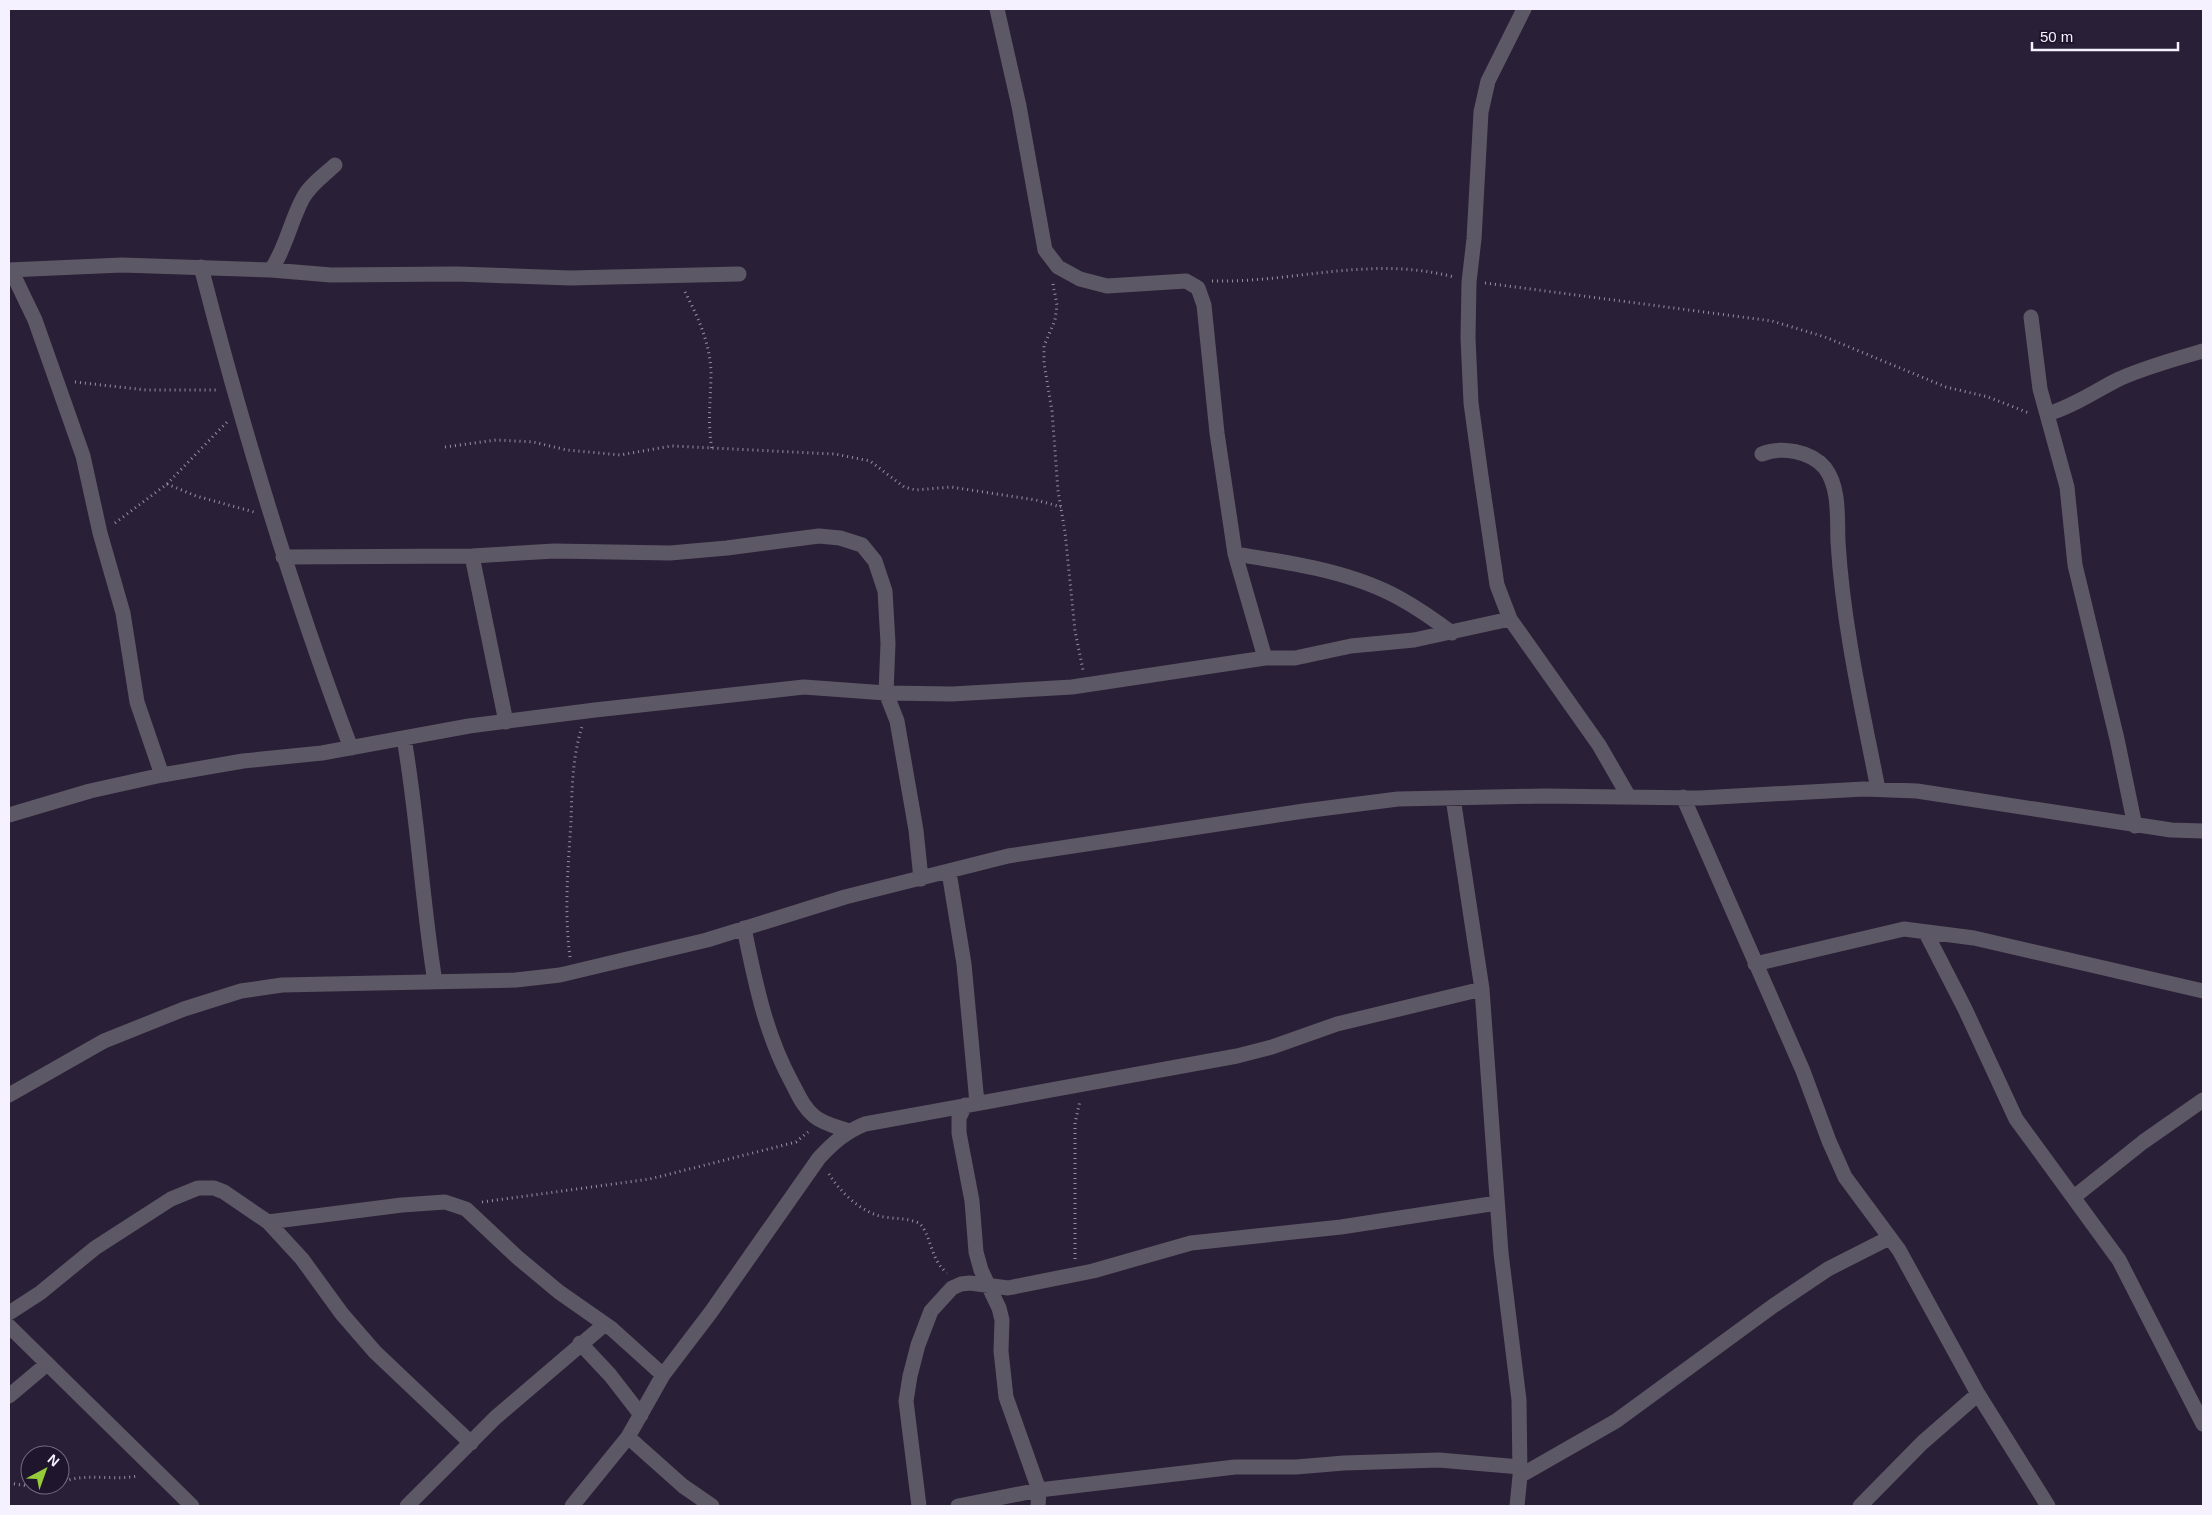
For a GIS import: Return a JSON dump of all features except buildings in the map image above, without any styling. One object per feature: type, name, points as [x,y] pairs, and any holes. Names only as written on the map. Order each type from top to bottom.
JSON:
[{"type":"street","points":[[997,9],[1020,106],[1046,250],[1058,268],[1080,279],[1107,286],[1186,281],[1198,288],[1204,305],[1217,433],[1235,554],[1265,658]]},
{"type":"street","points":[[1524,9],[1488,81],[1481,112],[1474,239],[1469,282],[1468,338],[1471,403],[1497,585],[1510,619],[1599,745],[1629,797]]},
{"type":"street","points":[[271,270],[283,249],[304,197],[316,181],[335,165]]},
{"type":"street","points":[[162,775],[137,702],[123,613],[100,533],[83,456],[35,320],[10,270],[122,264],[271,270],[331,275],[457,274],[570,278],[739,274]]},
{"type":"street","points":[[201,267],[232,389],[283,557],[314,650],[351,748]]},
{"type":"street","points":[[2031,317],[2040,389],[2067,487],[2075,565],[2117,739],[2135,826]]},
{"type":"street","points":[[2047,417],[2084,396],[2141,369],[2203,351]]},
{"type":"street","points":[[1762,454],[1773,449],[1813,456],[1826,469],[1836,495],[1844,604],[1878,790]]},
{"type":"street","points":[[283,557],[472,556],[554,551],[670,552],[727,548],[819,536],[840,538],[862,545],[875,561],[885,591],[888,643],[886,693],[897,721],[900,736],[916,830],[921,879]]},
{"type":"street","points":[[1235,554],[1330,572],[1376,587],[1401,598],[1452,633]]},
{"type":"street","points":[[472,556],[506,722]]},
{"type":"street","points":[[9,816],[90,791],[162,775],[243,761],[351,748],[404,738],[589,710],[804,687],[886,693],[952,694],[1086,685],[1265,658],[1295,658],[1351,646],[1414,640],[1510,619]]},
{"type":"street","points":[[404,738],[412,784],[424,918],[435,982]]},
{"type":"street","points":[[9,1095],[104,1041],[184,1008],[242,991],[282,985],[516,980],[572,972],[707,940],[845,897],[1008,856],[1304,811],[1398,799],[1683,798],[1878,790],[1917,791],[2135,826],[2203,831]]},
{"type":"street","points":[[1453,798],[1482,989],[1497,1203],[1519,1400],[1520,1472],[1517,1506]]},
{"type":"street","points":[[1683,798],[1803,1071],[1829,1141],[1845,1177],[1889,1238],[1920,1286],[1978,1394],[2048,1506]]},
{"type":"street","points":[[949,872],[963,955],[971,1104],[959,1118],[959,1133],[972,1201],[976,1252],[1002,1320],[1001,1352],[1006,1397],[1039,1490],[1038,1506]]},
{"type":"street","points":[[744,928],[760,1006],[770,1038],[804,1106],[815,1118],[849,1131]]},
{"type":"street","points":[[1755,964],[1904,929],[1974,938],[2203,990]]},
{"type":"street","points":[[1926,933],[2016,1119],[2119,1260],[2203,1424]]},
{"type":"street","points":[[572,1506],[628,1437],[663,1375],[711,1312],[819,1158],[833,1143],[849,1131],[865,1124],[1237,1056],[1272,1047],[1337,1024],[1482,989]]},
{"type":"street","points":[[2074,1197],[2143,1142],[2203,1100]]},
{"type":"street","points":[[9,1313],[40,1293],[95,1248],[171,1199],[198,1188],[224,1192],[268,1222],[302,1259],[342,1314],[375,1352],[471,1443]]},
{"type":"street","points":[[268,1222],[445,1202],[463,1208],[559,1292],[604,1324],[663,1375]]},
{"type":"street","points":[[919,1506],[906,1401],[910,1376],[918,1345],[931,1311],[945,1294],[961,1284],[1008,1288],[1076,1274],[1191,1243],[1341,1227],[1497,1203]]},
{"type":"street","points":[[959,1506],[1039,1490],[1235,1467],[1296,1467],[1344,1463],[1439,1460],[1520,1472],[1616,1421],[1773,1306],[1828,1269],[1889,1238]]},
{"type":"street","points":[[407,1506],[496,1418],[604,1324]]},
{"type":"street","points":[[9,1326],[192,1506]]},
{"type":"street","points":[[580,1343],[610,1375],[641,1414]]},
{"type":"street","points":[[9,1396],[47,1364]]},
{"type":"street","points":[[1860,1506],[1922,1443],[1978,1394]]},
{"type":"street","points":[[628,1437],[683,1486],[712,1506]]},
{"type":"path","points":[[1046,250],[1057,305],[1055,320],[1044,346],[1044,363],[1052,411],[1075,631],[1086,685]]},
{"type":"path","points":[[1186,281],[1238,281],[1349,268],[1423,270],[1469,282],[1772,321],[1825,336],[1946,387],[1988,397],[2047,417]]},
{"type":"path","points":[[676,276],[703,330],[709,352],[711,372],[708,419],[712,449]]},
{"type":"path","points":[[57,381],[146,390],[232,389]]},
{"type":"path","points":[[100,533],[126,516],[166,484],[238,410]]},
{"type":"path","points":[[445,446],[496,440],[534,442],[567,450],[620,455],[671,446],[853,456],[870,461],[904,487],[916,490],[951,487],[1036,500],[1061,507]]},
{"type":"path","points":[[166,484],[223,505],[270,515]]},
{"type":"path","points":[[572,972],[566,924],[573,781],[578,739],[589,710]]},
{"type":"path","points":[[1076,1274],[1073,1239],[1076,1190],[1075,1122],[1085,1084]]},
{"type":"path","points":[[463,1208],[480,1202],[650,1179],[667,1175],[796,1142],[811,1129],[815,1118]]},
{"type":"path","points":[[819,1158],[833,1181],[864,1209],[881,1216],[899,1217],[919,1223],[923,1227],[929,1247],[941,1268],[961,1284]]},
{"type":"path","points":[[70,1480],[81,1476],[113,1479],[158,1474]]}]
